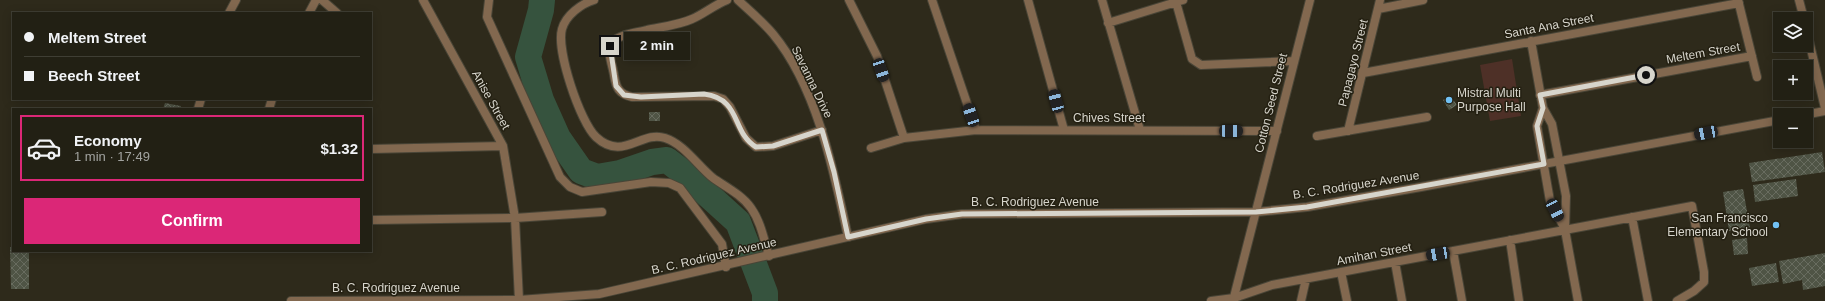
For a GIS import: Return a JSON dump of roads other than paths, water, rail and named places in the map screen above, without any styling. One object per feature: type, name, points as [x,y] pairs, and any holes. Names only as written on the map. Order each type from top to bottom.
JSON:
[{"type":"street","points":[[230,12],[236,0]]},
{"type":"street","points":[[310,12],[316,0]]},
{"type":"street","points":[[322,0],[336,12]]},
{"type":"street","name":"Anise Street","points":[[423,0],[503,146],[515,218],[519,300]]},
{"type":"street","points":[[489,0],[487,17],[560,178],[570,188],[582,192],[652,182],[669,183],[680,188],[722,244],[728,266]]},
{"type":"street","points":[[594,0],[587,2],[571,13],[562,29],[561,48],[567,74],[584,117],[595,136],[607,145],[621,147],[653,137],[665,138],[686,152],[712,177],[742,198],[751,208],[761,228],[767,257]]},
{"type":"street","points":[[727,0],[712,6],[691,20],[626,35],[614,41],[610,46],[610,52],[616,86],[619,91],[624,95],[632,97],[714,96],[722,99],[730,107],[746,138],[756,147],[773,146],[822,130]]},
{"type":"street","name":"Savanna Drive","points":[[738,0],[773,34],[789,58],[822,130],[834,172],[848,237]]},
{"type":"street","points":[[849,0],[877,56],[904,138]]},
{"type":"street","points":[[932,0],[976,130]]},
{"type":"street","points":[[1028,0],[1064,130]]},
{"type":"street","points":[[1102,0],[1140,130]]},
{"type":"street","name":"Cotton Seed Street","points":[[1234,300],[1310,0]]},
{"type":"street","name":"Papagayo Street","points":[[1348,131],[1380,0]]},
{"type":"street","points":[[1378,9],[1423,0]]},
{"type":"street","points":[[1799,0],[1802,12]]},
{"type":"street","points":[[1108,23],[1179,1],[1192,59],[1201,65],[1294,61]]},
{"type":"street","points":[[1739,1],[1757,77]]},
{"type":"street","name":"Santa Ana Street","points":[[1363,73],[1739,1]]},
{"type":"street","points":[[1531,41],[1543,108],[1552,124],[1560,161],[1566,196],[1565,230],[1578,301]]},
{"type":"street","points":[[1812,52],[1825,108]]},
{"type":"street","name":"Meltem Street","points":[[1540,95],[1752,56]]},
{"type":"street","points":[[1543,108],[1537,126],[1550,201],[1565,230]]},
{"type":"street","points":[[1813,113],[1825,111]]},
{"type":"street","points":[[1317,136],[1427,117]]},
{"type":"street","name":"B. C. Rodriguez Avenue","points":[[291,301],[519,300],[586,298],[926,219],[962,214],[1256,212],[1307,207],[1773,121]]},
{"type":"street","name":"Chives Street","points":[[871,148],[904,138],[976,130],[1277,131]]},
{"type":"street","points":[[372,149],[503,146]]},
{"type":"street","name":"Amihan Street","points":[[1211,301],[1234,300],[1272,285],[1692,206],[1705,277],[1700,286],[1677,301]]},
{"type":"street","points":[[372,220],[515,218],[602,212]]},
{"type":"street","points":[[1632,217],[1648,301]]},
{"type":"street","points":[[1510,240],[1519,301]]},
{"type":"street","points":[[1453,251],[1462,301]]},
{"type":"street","points":[[1395,262],[1402,301]]},
{"type":"street","points":[[1341,272],[1347,301]]},
{"type":"street","points":[[1301,301],[1306,279]]},
{"type":"waterway","points":[[542,0],[541,10],[528,57],[541,100],[558,138],[581,171],[597,177],[620,173],[652,162],[667,160],[684,173],[738,222],[765,293],[765,301]]},
{"type":"place","name":"Mistral Multi Purpose Hall","points":[[1449,100]]},
{"type":"place","name":"San Francisco Elementary School","points":[[1776,225]]}]
